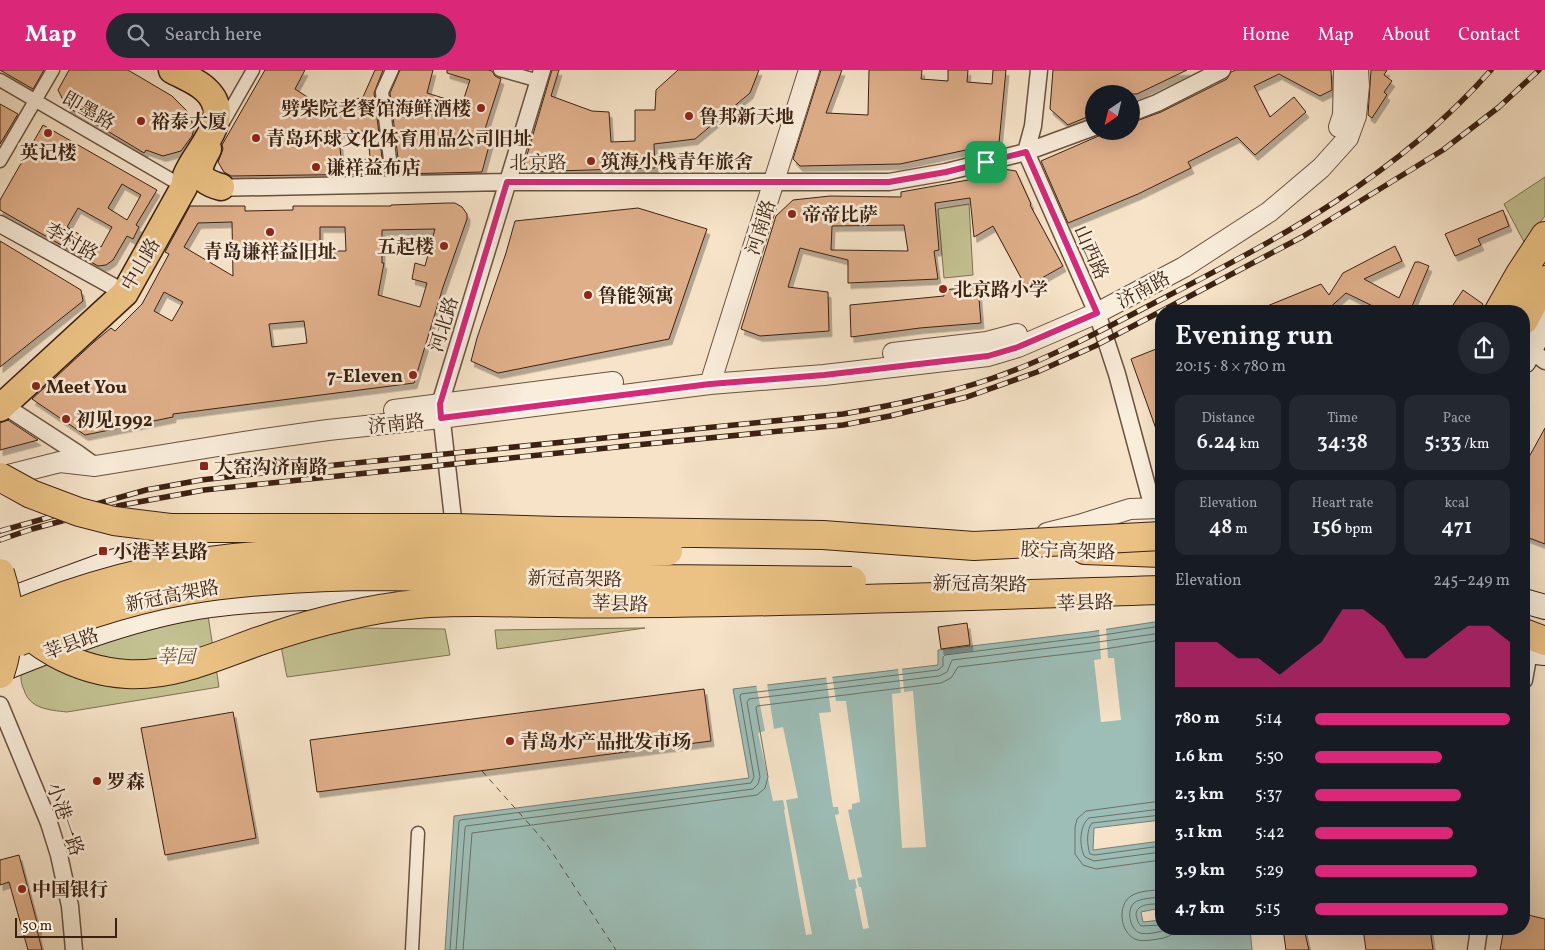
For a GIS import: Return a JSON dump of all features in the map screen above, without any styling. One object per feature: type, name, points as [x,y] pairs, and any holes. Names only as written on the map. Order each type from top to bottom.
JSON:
[{"type":"highway","points":[[1527,305],[1532,277],[1545,236]]},
{"type":"highway","points":[[1505,305],[1532,277]]},
{"type":"highway","points":[[0,477],[31,494],[63,507],[96,517],[132,524],[188,529],[455,528],[823,535],[974,546],[1155,536]]},
{"type":"highway","name":"胶宁高架路","points":[[974,546],[1155,553]]},
{"type":"highway","name":"新冠高架路","points":[[0,622],[42,605],[112,582],[182,565],[263,555],[322,552],[558,553],[974,546]]},
{"type":"highway","points":[[0,573],[6,599],[8,620],[6,654],[0,674]]},
{"type":"highway","name":"新冠高架路","points":[[0,649],[74,619],[137,601],[207,586],[293,578],[380,576],[751,579],[1155,588]]},
{"type":"highway","points":[[0,603],[25,632],[56,654],[105,671],[139,674],[185,667],[279,634],[337,618],[375,610],[414,605],[462,602],[691,602],[1155,588]]},
{"type":"highway","points":[[1530,625],[1545,629]]},
{"type":"main road","points":[[172,70],[204,88],[214,99],[218,119]]},
{"type":"main road","points":[[203,70],[211,75],[222,90],[224,112],[218,119]]},
{"type":"main road","name":"中山路","points":[[218,119],[200,164],[200,173],[204,180],[221,187]]},
{"type":"main road","name":"中山路","points":[[1,405],[125,293],[184,188],[186,176],[212,133],[218,119]]},
{"type":"main road","points":[[1518,305],[1545,259]]},
{"type":"main road","points":[[1531,354],[1545,322]]},
{"type":"main road","points":[[0,603],[115,561],[176,545],[283,532],[454,526],[1036,536],[1155,541]]},
{"type":"main road","name":"莘县路","points":[[0,670],[60,646],[152,618],[208,606],[298,597],[464,597],[767,609],[919,608],[1155,598]]},
{"type":"main road","points":[[1530,603],[1545,607]]},
{"type":"street","points":[[0,161],[53,70]]},
{"type":"street","name":"中山路","points":[[218,119],[253,70]]},
{"type":"street","points":[[392,70],[382,92],[393,185]]},
{"type":"street","points":[[500,70],[541,76]]},
{"type":"street","name":"河南路","points":[[712,377],[809,70]]},
{"type":"street","points":[[1026,152],[1033,126],[1038,70]]},
{"type":"street","points":[[1140,110],[1222,70]]},
{"type":"street","name":"济南路","points":[[1094,307],[1217,230],[1261,200],[1312,160],[1338,130],[1344,116],[1344,70]]},
{"type":"street","name":"济南路","points":[[0,477],[60,462],[95,466],[440,411],[987,342],[1018,334],[1094,307],[1184,267],[1268,212],[1321,168],[1348,138],[1356,116],[1359,86],[1358,70]]},
{"type":"street","name":"河北路","points":[[464,597],[440,411],[507,182],[541,76]]},
{"type":"street","name":"即墨路","points":[[0,80],[184,188]]},
{"type":"street","name":"北京路","points":[[184,188],[507,182],[889,182],[946,172],[1026,152],[1085,130]]},
{"type":"street","name":"山西路","points":[[1026,152],[1094,307],[1118,374],[1155,501]]},
{"type":"street","name":"李村路","points":[[0,224],[125,293]]},
{"type":"street","points":[[1,405],[95,466]]},
{"type":"street","name":"济南路","points":[[77,453],[92,456],[260,427],[440,411]]},
{"type":"street","points":[[1036,536],[1130,509],[1155,508]]},
{"type":"street","name":"小港一路","points":[[0,706],[5,727],[48,823],[60,855],[70,906],[74,950]]},
{"type":"street","points":[[412,950],[418,834]]},
{"type":"street","points":[[1476,950],[1478,935]]},
{"type":"green space","points":[[1545,177],[1545,216],[1524,242],[1504,204]]},
{"type":"green space","points":[[969,204],[973,275],[944,278],[938,209]]},
{"type":"green space","name":"莘园","points":[[207,609],[219,687],[67,712],[35,705],[27,696],[22,683],[22,670]]},
{"type":"green space","points":[[355,628],[445,629],[450,655],[287,677],[281,646]]},
{"type":"green space","points":[[645,628],[497,649],[495,630]]},
{"type":"water","points":[[1155,622],[1155,821],[1094,828],[1093,850],[1155,842],[1155,909],[1141,912],[1143,922],[1155,921],[1155,935],[1251,935],[1252,950],[445,950],[454,816],[749,778],[733,689],[938,665],[938,650],[1089,632]]},
{"type":"pier","points":[[1106,628],[1108,658],[1114,658],[1121,720],[1101,722],[1094,660],[1101,659],[1099,629]]},
{"type":"pier","points":[[898,668],[902,668],[904,692],[913,691],[926,847],[902,848],[892,694],[901,693]]},
{"type":"pier","points":[[832,675],[836,701],[846,701],[860,802],[852,804],[852,809],[848,810],[862,877],[857,878],[859,887],[861,887],[869,928],[863,929],[855,889],[857,888],[855,879],[849,880],[835,815],[839,814],[838,807],[833,807],[819,713],[831,712],[826,676]]},
{"type":"pier","points":[[767,683],[774,729],[783,727],[798,798],[786,800],[812,934],[806,935],[783,800],[773,801],[758,733],[765,731],[756,684]]},
{"type":"building","points":[[0,70],[44,70],[33,89]]},
{"type":"building","name":"裕泰大厦","points":[[69,70],[128,70],[172,96],[189,113],[194,129],[192,136],[181,151],[163,156],[146,150],[144,153],[66,106],[58,90]]},
{"type":"building","points":[[265,70],[305,70],[295,89],[326,109],[363,97],[375,70],[383,70],[374,93],[384,174],[231,176],[224,172],[218,162],[223,149],[222,145]],"holes":[[[368,131],[370,159],[341,160],[339,132]]]},
{"type":"building","points":[[400,70],[433,70],[427,93],[462,104],[470,80],[447,73],[447,70],[488,70],[501,79],[485,129],[493,131],[482,172],[400,174],[390,93]]},
{"type":"building","points":[[552,70],[559,70],[551,96],[592,111],[609,112],[611,142],[635,141],[635,110],[655,110],[656,90],[678,70],[759,70],[750,93],[695,139],[654,144],[655,168],[522,172]]},
{"type":"building","points":[[821,70],[842,70],[826,113],[868,115],[869,70],[922,70],[921,79],[948,81],[948,70],[968,70],[967,82],[992,84],[993,70],[1006,70],[999,143],[900,164],[800,166],[793,159]]},
{"type":"building","points":[[1053,70],[1187,70],[1140,93],[1140,85],[1085,85],[1085,118],[1068,125],[1050,109]]},
{"type":"building","points":[[1236,70],[1331,70],[1332,90],[1320,96],[1279,74],[1254,86],[1270,117],[1294,97],[1306,112],[1255,155],[1237,137],[1188,162],[1191,168],[1138,194],[1068,223],[1041,161],[1089,140],[1140,140],[1140,120],[1161,112],[1227,79],[1231,72]]},
{"type":"building","points":[[1371,70],[1387,70],[1384,75],[1392,81],[1384,92],[1387,95],[1372,118],[1368,115]]},
{"type":"building","points":[[0,104],[18,114],[0,144]]},
{"type":"building","points":[[43,125],[157,190],[136,225],[139,227],[133,239],[127,236],[113,260],[106,265],[98,266],[0,210],[0,200]],"holes":[[[122,184],[141,195],[127,220],[108,208]],[[78,208],[112,227],[101,247],[67,227]]]},
{"type":"building","points":[[1003,169],[1016,171],[1030,205],[1063,266],[1026,287],[993,226],[974,237],[970,198],[935,203],[939,250],[934,251],[938,279],[848,283],[848,260],[800,248],[788,287],[828,292],[829,331],[760,336],[741,329],[776,216],[793,200],[830,196],[901,197],[901,192],[968,180]],"holes":[[[904,225],[908,251],[831,250],[832,226]]]},
{"type":"building","points":[[455,203],[462,207],[467,214],[414,383],[173,414],[173,417],[85,435],[32,399],[111,328],[115,331],[142,304],[169,254],[165,252],[190,206],[245,206],[245,211],[293,210],[293,206]],"holes":[[[232,222],[233,276],[184,247],[198,223]],[[320,227],[345,227],[346,251],[320,251]],[[435,229],[425,266],[415,263],[412,279],[427,283],[420,307],[378,295],[384,263],[382,263],[382,230]],[[164,292],[183,302],[172,321],[154,311]],[[304,321],[307,343],[272,347],[269,324]]]},
{"type":"building","name":"鲁能领寓","points":[[638,208],[707,229],[669,339],[498,373],[471,361],[515,221]]},
{"type":"building","points":[[1503,210],[1509,226],[1478,239],[1481,245],[1455,256],[1445,234]]},
{"type":"building","points":[[0,241],[81,290],[83,301],[0,367]]},
{"type":"building","points":[[1395,246],[1402,261],[1364,279],[1399,298],[1415,262],[1429,266],[1413,305],[1371,305],[1346,293],[1333,305],[1270,305],[1321,284],[1329,295],[1343,273]]},
{"type":"building","points":[[978,286],[981,323],[920,328],[851,337],[850,305],[944,296],[944,290]]},
{"type":"building","points":[[1463,290],[1483,304],[1482,305],[1453,305]]},
{"type":"building","points":[[1155,349],[1155,426],[1131,359]]},
{"type":"building","points":[[8,420],[38,440],[0,450],[0,423]]},
{"type":"building","points":[[1545,428],[1545,544],[1530,538],[1530,455]]},
{"type":"building","points":[[967,623],[970,645],[941,649],[938,627]]},
{"type":"building","name":"青岛水产品批发市场","points":[[704,689],[711,741],[317,792],[310,740]]},
{"type":"building","points":[[233,712],[256,838],[165,855],[141,728]]},
{"type":"building","points":[[19,855],[39,930],[37,930],[42,950],[28,950],[9,882],[0,885],[0,860]]},
{"type":"building","points":[[1530,915],[1545,919],[1545,950],[1500,950],[1503,935],[1530,935]]},
{"type":"building","points":[[1284,935],[1305,935],[1309,950],[1286,950]]},
{"type":"building","points":[[1364,935],[1431,935],[1433,950],[1366,950]]},
{"type":"ferry route","points":[[482,771],[546,843],[616,950]]},
{"type":"railway","points":[[0,531],[146,490],[201,480],[843,414],[956,390],[1014,370],[1075,344],[1290,230],[1376,174],[1455,108],[1491,70]]},
{"type":"railway","points":[[1173,305],[1302,237],[1443,150],[1499,107],[1539,70]]},
{"type":"railway","points":[[0,540],[32,529],[122,505],[204,490],[843,425],[890,416],[967,397],[1037,372],[1095,346],[1155,314]]},
{"type":"place","name":"劈柴院老餐馆海鲜酒楼","points":[[481,108]]},
{"type":"place","name":"鲁邦新天地","points":[[689,116]]},
{"type":"place","name":"裕泰大厦","points":[[141,121]]},
{"type":"place","name":"英记楼","points":[[48,133]]},
{"type":"place","name":"青岛环球文化体育用品公司旧址","points":[[256,138]]},
{"type":"place","name":"筑海小栈青年旅舍","points":[[591,161]]},
{"type":"place","name":"谦祥益布店","points":[[316,167]]},
{"type":"place","name":"帝帝比萨","points":[[792,214]]},
{"type":"place","name":"青岛谦祥益旧址","points":[[270,232]]},
{"type":"place","name":"五起楼","points":[[444,246]]},
{"type":"place","name":"北京路小学","points":[[943,289]]},
{"type":"place","name":"鲁能领寓","points":[[588,295]]},
{"type":"place","name":"7-Eleven","points":[[413,375]]},
{"type":"place","name":"Meet You","points":[[36,386]]},
{"type":"place","name":"初见1992","points":[[66,419]]},
{"type":"place","name":"大窑沟济南路","points":[[204,466]]},
{"type":"place","name":"小港莘县路","points":[[103,551]]},
{"type":"place","name":"青岛水产品批发市场","points":[[510,741]]},
{"type":"place","name":"罗森","points":[[97,781]]},
{"type":"place","name":"中国银行","points":[[22,889]]},
{"type":"route","points":[[1026,152],[1097,313],[1018,347],[988,356],[824,375],[710,384],[441,418],[440,404],[507,182],[889,182],[946,172],[986,162],[1026,152]]}]
